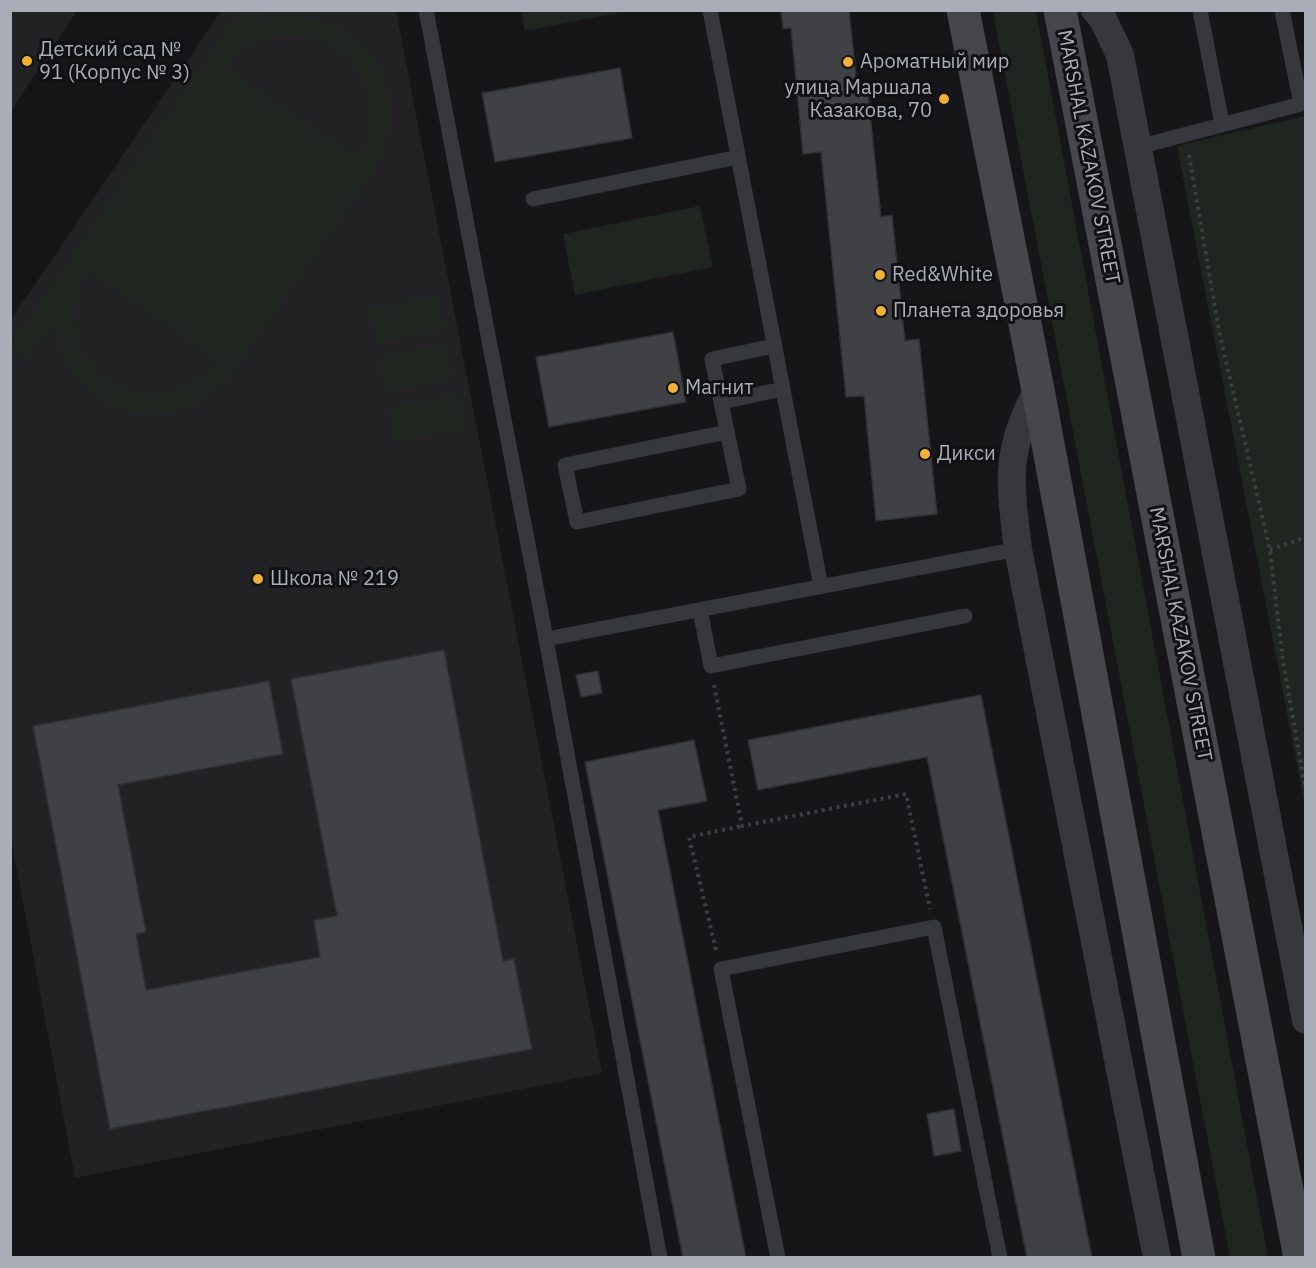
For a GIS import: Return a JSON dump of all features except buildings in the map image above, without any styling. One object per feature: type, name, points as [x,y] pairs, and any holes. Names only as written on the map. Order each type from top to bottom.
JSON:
[{"type":"street","points":[[963,10],[1038,390],[1199,1257]]},
{"type":"street","name":"MARSHAL KAZAKOV STREET","points":[[1060,10],[1300,1257]]},
{"type":"street","points":[[1095,10],[1103,19],[1120,55],[1305,1020]]},
{"type":"street","points":[[1038,390],[1024,416],[1014,444],[1011,482],[1018,549],[1157,1257]]},
{"type":"lane","points":[[426,10],[546,639],[660,1257]]},
{"type":"lane","points":[[710,10],[821,587]]},
{"type":"lane","points":[[1200,10],[1222,124]]},
{"type":"lane","points":[[1138,147],[1301,104],[1282,10]]},
{"type":"lane","points":[[533,199],[738,157]]},
{"type":"lane","points":[[727,432],[565,465],[576,522],[739,489],[712,359],[774,346]]},
{"type":"lane","points":[[721,402],[783,389]]},
{"type":"lane","points":[[546,639],[1018,549]]},
{"type":"lane","points":[[700,610],[711,666],[964,616]]},
{"type":"lane","points":[[778,1257],[721,969],[934,927],[1000,1257]]},
{"type":"path","points":[[1185,134],[1219,331],[1270,550],[1283,661],[1305,792]]},
{"type":"path","points":[[1270,550],[1305,537]]},
{"type":"path","points":[[711,666],[742,826]]},
{"type":"path","points":[[721,969],[689,837],[742,826],[906,794],[934,927]]},
{"type":"shaded area","points":[[521,10],[628,10],[628,11],[525,31]]},
{"type":"shaded area","name":"Детский сад № 91 (Корпус № 3)","points":[[10,11],[77,11],[11,111]]},
{"type":"shaded area","name":"Школа № 219","points":[[221,11],[396,11],[602,1073],[75,1178],[11,838],[10,321]]},
{"type":"shaded area","points":[[240,11],[264,11],[259,19],[294,16],[325,22],[351,35],[371,55],[384,79],[390,107],[387,138],[374,170],[223,386],[196,403],[168,412],[142,413],[117,407],[95,395],[76,375],[62,350],[53,320],[26,359],[11,346]],"holes":[[[280,34],[306,36],[328,44],[346,56],[359,72],[368,91],[370,112],[367,135],[358,159],[225,68],[249,45]],[[88,270],[220,361],[190,383],[160,392],[132,390],[107,379],[88,359],[76,334],[76,303]]]},
{"type":"shaded area","points":[[993,11],[1036,11],[1268,1257],[1230,1257]]},
{"type":"shaded area","points":[[1306,116],[1305,806],[1177,146]]},
{"type":"shaded area","points":[[700,206],[713,267],[575,295],[563,234]]},
{"type":"shaded area","points":[[438,296],[444,330],[377,343],[370,309]]},
{"type":"shaded area","points":[[446,345],[453,379],[385,392],[379,357]]},
{"type":"shaded area","points":[[457,395],[463,429],[395,442],[389,408]]},
{"type":"place","name":"Детский сад № 91 (Корпус № 3)","points":[[27,61]]},
{"type":"place","name":"Ароматный мир","points":[[848,62]]},
{"type":"place","name":"улица Маршала Казакова, 70","points":[[944,99]]},
{"type":"place","name":"Red&White","points":[[880,275]]},
{"type":"place","name":"Планета здоровья","points":[[881,311]]},
{"type":"place","name":"Магнит","points":[[673,388]]},
{"type":"place","name":"Дикси","points":[[925,454]]},
{"type":"place","name":"Школа № 219","points":[[258,579]]}]
